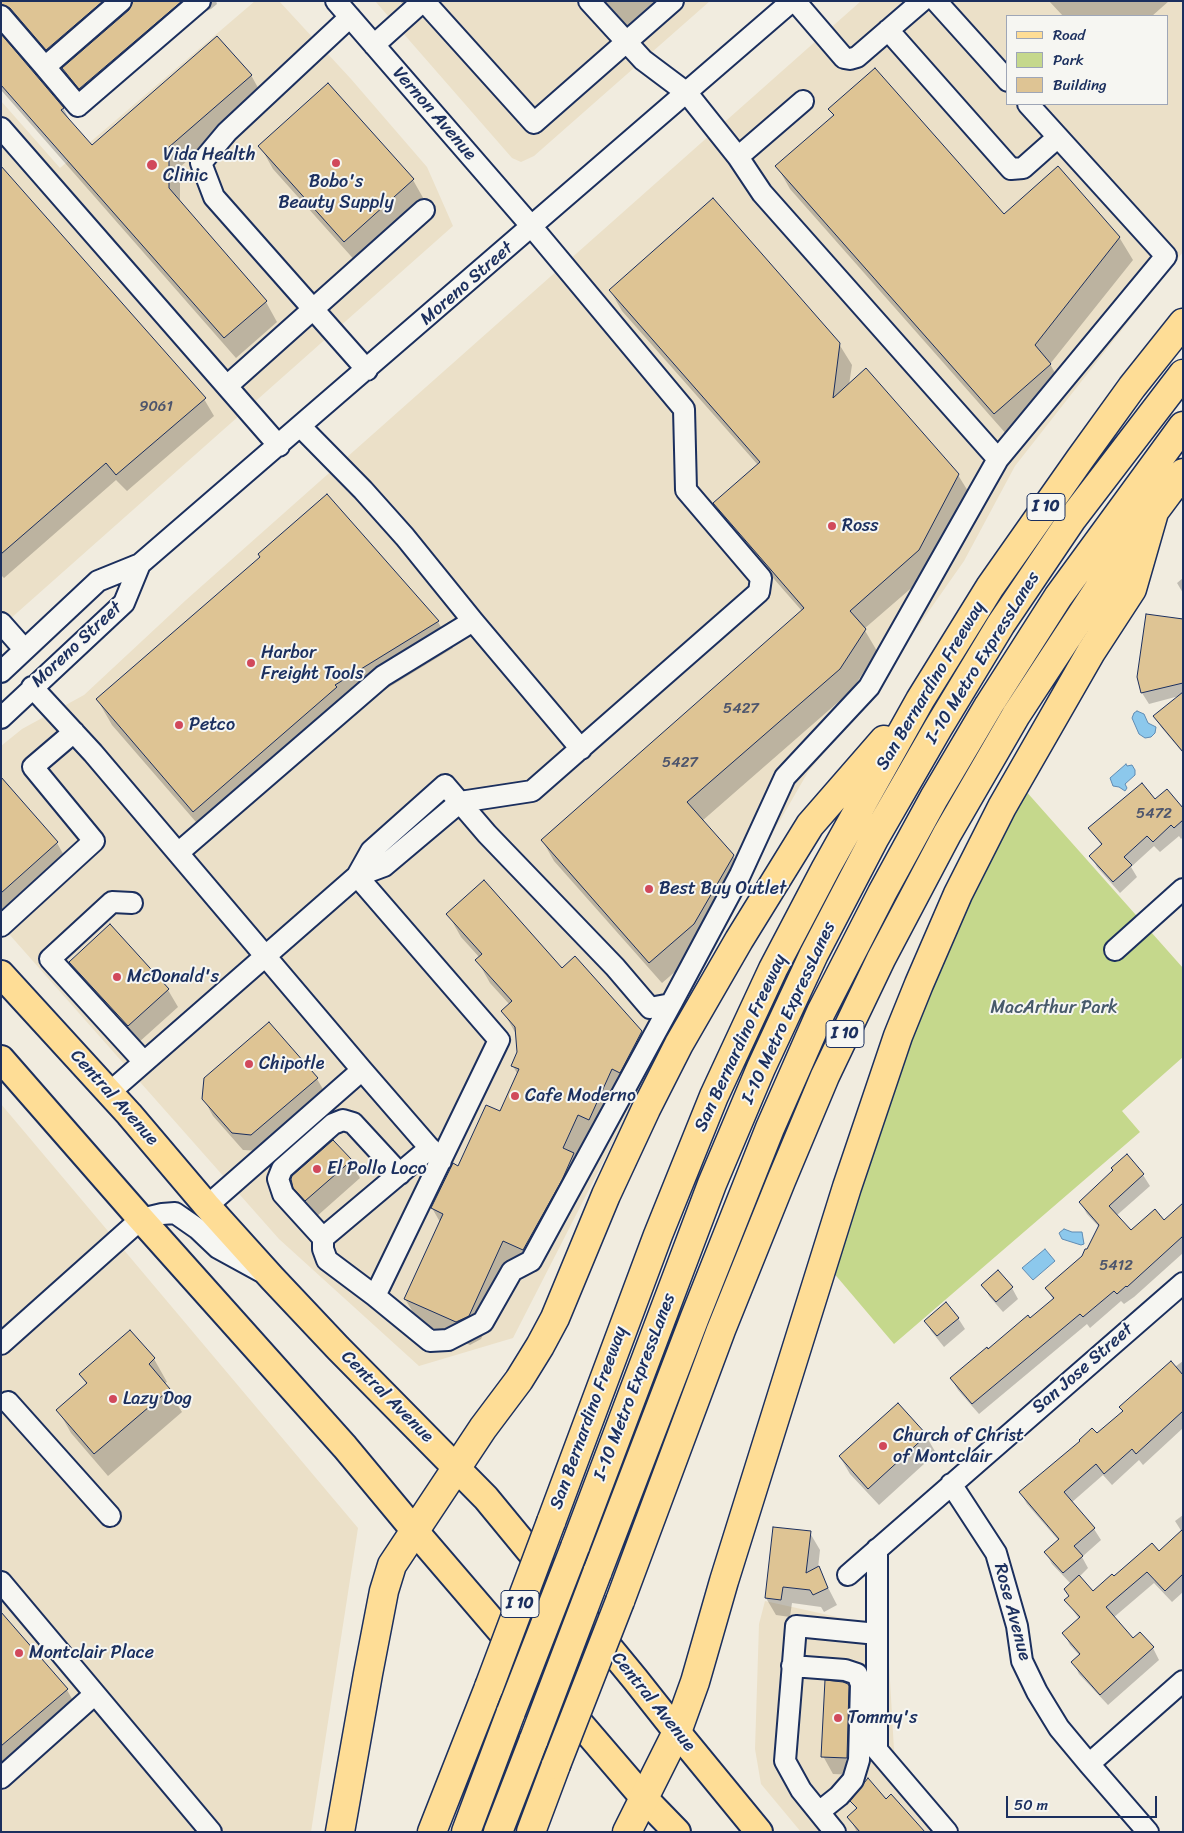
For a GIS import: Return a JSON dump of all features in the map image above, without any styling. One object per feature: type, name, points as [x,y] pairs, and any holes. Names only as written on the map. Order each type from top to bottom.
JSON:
[{"type":"highway","name":"San Bernardino Freeway","points":[[432,1832],[489,1687],[658,1235],[714,1096],[773,970],[826,868],[920,700],[990,587],[1080,458],[1132,387],[1183,323]]},
{"type":"highway","name":"I-10 Metro ExpressLanes","points":[[466,1832],[712,1184],[761,1068],[819,945],[874,840],[938,728],[1002,624],[1072,519],[1183,374]]},
{"type":"highway","name":"I-10 Metro ExpressLanes","points":[[498,1832],[695,1317],[766,1137],[821,1012],[882,892],[989,705],[1058,597],[1183,426]]},
{"type":"highway","name":"I 10","points":[[531,1832],[722,1330],[781,1181],[825,1076],[881,959],[947,834],[1016,715],[1072,628],[1183,472]]},
{"type":"highway","points":[[627,1832],[676,1732],[694,1682],[832,1234],[898,1036],[942,927],[988,832],[1091,652],[1132,590],[1155,509]]},
{"type":"highway","points":[[340,1832],[384,1592],[392,1565],[483,1428],[519,1380],[540,1346],[554,1318],[606,1195],[646,1110],[684,1035],[738,940],[810,825],[920,700]]},
{"type":"main road","name":"Central Avenue","points":[[1,974],[110,1092],[207,1206],[272,1278],[493,1505],[676,1732],[760,1832]]},
{"type":"main road","points":[[1,1059],[141,1219],[346,1447],[414,1530],[643,1797],[677,1832]]},
{"type":"street","points":[[45,67],[121,1]]},
{"type":"street","points":[[1,16],[78,106],[200,1]]},
{"type":"street","name":"Vernon Avenue","points":[[336,1],[532,227],[684,409],[686,490],[760,578],[759,592],[532,791],[460,802]]},
{"type":"street","points":[[374,45],[423,1],[534,123],[673,1]]},
{"type":"street","points":[[589,1],[643,60],[687,93],[738,157],[762,193],[998,459]]},
{"type":"street","points":[[794,1],[844,58],[850,59],[857,57],[922,1]]},
{"type":"street","name":"Moreno Street","points":[[1,672],[98,581],[140,564],[794,1]]},
{"type":"street","points":[[936,1],[1006,79]]},
{"type":"street","points":[[350,17],[227,132],[201,163],[214,196],[367,370]]},
{"type":"street","points":[[888,30],[1011,169],[1023,168],[1058,136]]},
{"type":"street","points":[[738,157],[802,101]]},
{"type":"street","points":[[400,1174],[354,1123],[343,1120],[333,1124],[282,1169],[278,1179],[283,1194],[323,1238],[323,1249],[327,1260],[430,1341],[448,1340],[483,1322],[512,1272],[531,1261],[740,875],[785,777],[870,687],[998,459],[1166,256],[1029,105]]},
{"type":"street","points":[[1,128],[279,446]]},
{"type":"street","points":[[227,386],[424,210]]},
{"type":"street","points":[[301,427],[363,490],[405,537],[473,621],[581,748]]},
{"type":"street","name":"Moreno Street","points":[[1,718],[124,603],[140,564]]},
{"type":"street","points":[[178,853],[383,676],[473,621]]},
{"type":"street","points":[[1,623],[24,649]]},
{"type":"street","points":[[32,687],[74,732],[435,1154]]},
{"type":"street","points":[[1,926],[94,841],[33,767],[74,732]]},
{"type":"street","points":[[110,1092],[357,876],[371,851],[445,785],[487,834],[615,967],[650,1008],[671,1004]]},
{"type":"street","points":[[357,876],[384,866],[460,802]]},
{"type":"street","points":[[357,876],[499,1040],[435,1154],[375,1296]]},
{"type":"street","points":[[1115,950],[1183,889]]},
{"type":"street","points":[[132,903],[112,902],[50,958],[144,1062]]},
{"type":"street","points":[[207,1206],[362,1070]]},
{"type":"street","points":[[323,1238],[400,1174],[435,1154]]},
{"type":"street","points":[[1,1344],[141,1219],[175,1213],[198,1229],[218,1248],[272,1278]]},
{"type":"street","name":"San Jose Street","points":[[848,1575],[1183,1283]]},
{"type":"street","points":[[8,1402],[110,1516]]},
{"type":"street","name":"Rose Avenue","points":[[951,1484],[996,1553],[1017,1626],[1022,1661],[1037,1692],[1059,1728],[1148,1832]]},
{"type":"street","points":[[877,1549],[877,1750],[948,1832]]},
{"type":"street","points":[[1,1582],[211,1832]]},
{"type":"street","points":[[835,1832],[801,1790],[785,1761],[796,1626],[866,1634],[877,1632]]},
{"type":"street","points":[[792,1666],[846,1670],[857,1674],[861,1684],[859,1760],[853,1780],[838,1796],[818,1812]]},
{"type":"street","points":[[1089,1764],[1183,1681]]},
{"type":"street","points":[[1,1778],[95,1694]]},
{"type":"shaded area","points":[[255,1],[279,1],[351,79],[427,167],[453,226],[1,627],[1,101],[60,168]]},
{"type":"shaded area","points":[[375,1],[710,1],[534,156],[521,162],[512,158]]},
{"type":"shaded area","points":[[861,1],[1183,1],[1183,252],[1015,466],[964,561],[858,712],[808,772],[764,848],[513,1338],[419,1366],[279,1239],[1,925],[1,746],[22,729],[84,695],[186,600]]},
{"type":"shaded area","points":[[1,1104],[358,1528],[311,1832],[1,1832]]},
{"type":"shaded area","points":[[765,1601],[887,1628],[894,1750],[903,1770],[957,1832],[801,1832],[761,1784],[755,1749],[759,1624]]},
{"type":"green space","name":"MacArthur Park","points":[[1024,789],[1183,968],[1183,1057],[1122,1111],[1140,1132],[894,1344],[832,1271],[913,1031],[959,921]]},
{"type":"water","points":[[1137,711],[1144,714],[1148,723],[1156,727],[1155,733],[1151,737],[1145,738],[1139,734],[1132,718]]},
{"type":"water","points":[[1126,764],[1127,766],[1132,765],[1135,775],[1125,784],[1127,788],[1125,791],[1113,786],[1110,778]]},
{"type":"water","points":[[1064,1229],[1072,1232],[1082,1232],[1084,1244],[1081,1245],[1062,1239],[1059,1233]]},
{"type":"water","points":[[1045,1249],[1055,1261],[1033,1280],[1022,1268]]},
{"type":"building","points":[[1,1],[103,1],[46,50],[10,8],[1,4]]},
{"type":"building","points":[[133,1],[182,1],[79,89],[62,68],[129,10]]},
{"type":"building","points":[[1,34],[64,108],[61,110],[92,145],[217,36],[252,75],[169,147],[169,188],[267,301],[224,338],[1,85]]},
{"type":"building","points":[[875,68],[1004,214],[1058,166],[1120,237],[1035,345],[1051,364],[994,414],[775,166],[834,115],[828,109]]},
{"type":"building","name":"Bobo's Beauty Supply","points":[[328,83],[414,179],[344,242],[258,146]]},
{"type":"building","points":[[1,166],[206,398],[116,475],[106,463],[1,554]]},
{"type":"building","points":[[713,198],[840,343],[833,398],[866,368],[959,474],[919,550],[850,611],[866,629],[840,669],[687,802],[734,855],[694,924],[649,963],[541,840],[804,608],[713,503],[760,462],[609,290]]},
{"type":"building","points":[[327,494],[439,621],[335,685],[337,687],[193,812],[96,699],[260,557],[258,554]]},
{"type":"building","points":[[1146,614],[1183,619],[1183,683],[1141,693],[1137,677]]},
{"type":"building","points":[[1183,692],[1183,752],[1153,716]]},
{"type":"building","points":[[1,777],[58,842],[1,893]]},
{"type":"building","points":[[1142,783],[1155,799],[1167,789],[1183,808],[1183,820],[1174,828],[1171,825],[1153,842],[1147,836],[1124,857],[1132,865],[1113,882],[1089,856],[1102,844],[1088,828]]},
{"type":"building","points":[[484,880],[562,968],[575,956],[642,1031],[620,1073],[612,1069],[589,1120],[578,1115],[563,1148],[574,1153],[562,1180],[523,1250],[503,1241],[469,1316],[456,1322],[404,1299],[443,1214],[431,1208],[453,1163],[458,1166],[486,1105],[500,1111],[519,1069],[511,1066],[517,1052],[515,1027],[501,1011],[512,1001],[475,960],[482,954],[446,914]]},
{"type":"building","name":"McDonald's","points":[[110,924],[169,989],[128,1026],[69,962]]},
{"type":"building","points":[[269,1022],[318,1078],[251,1135],[232,1133],[202,1099],[204,1078]]},
{"type":"building","name":"El Pollo Loco","points":[[333,1140],[352,1160],[305,1201],[293,1188],[292,1176]]},
{"type":"building","points":[[1127,1154],[1144,1174],[1109,1206],[1131,1230],[1155,1209],[1164,1220],[1183,1203],[1183,1236],[1127,1287],[1117,1294],[1114,1291],[1083,1317],[1080,1314],[972,1404],[950,1378],[1028,1315],[1030,1318],[1054,1298],[1045,1288],[1082,1256],[1099,1225],[1079,1202]]},
{"type":"building","points":[[998,1270],[1013,1287],[996,1302],[981,1285]]},
{"type":"building","points":[[946,1302],[959,1318],[937,1336],[924,1321]]},
{"type":"building","name":"Lazy Dog","points":[[130,1330],[155,1358],[149,1364],[170,1389],[94,1454],[56,1410],[87,1383],[79,1374]]},
{"type":"building","points":[[1171,1361],[1183,1375],[1183,1411],[1136,1454],[1132,1449],[1104,1474],[1096,1464],[1064,1492],[1095,1528],[1074,1546],[1083,1556],[1063,1573],[1044,1552],[1059,1539],[1019,1492],[1080,1441],[1092,1428],[1097,1433],[1123,1411],[1119,1407]]},
{"type":"building","name":"Church of Christ of Montclair","points":[[898,1403],[927,1435],[868,1489],[839,1456]]},
{"type":"building","points":[[773,1527],[811,1531],[806,1573],[819,1566],[828,1588],[813,1595],[810,1590],[783,1587],[781,1600],[765,1598]]},
{"type":"building","points":[[1183,1529],[1183,1574],[1165,1591],[1147,1572],[1106,1607],[1133,1638],[1140,1632],[1154,1647],[1100,1695],[1071,1662],[1080,1654],[1062,1633],[1080,1617],[1064,1600],[1069,1596],[1064,1589],[1079,1575],[1093,1591],[1112,1574],[1114,1576],[1152,1543],[1159,1551]]},
{"type":"building","name":"Montclair Place","points":[[1,1612],[68,1689],[1,1746]]},
{"type":"building","name":"Tommy's","points":[[825,1680],[843,1682],[849,1686],[847,1758],[821,1757]]},
{"type":"building","points":[[868,1778],[886,1799],[891,1794],[925,1832],[860,1832],[847,1817],[857,1808],[850,1801]]},
{"type":"place","name":"Bobo's Beauty Supply","points":[[336,163]]},
{"type":"place","name":"Vida Health Clinic","points":[[152,165]]},
{"type":"place","name":"Ross","points":[[832,526]]},
{"type":"place","name":"Harbor Freight Tools","points":[[251,663]]},
{"type":"place","name":"Petco","points":[[179,725]]},
{"type":"place","name":"Best Buy Outlet","points":[[649,889]]},
{"type":"place","name":"McDonald's","points":[[117,977]]},
{"type":"place","name":"Chipotle","points":[[249,1064]]},
{"type":"place","name":"Cafe Moderno","points":[[515,1096]]},
{"type":"place","name":"El Pollo Loco","points":[[317,1169]]},
{"type":"place","name":"Lazy Dog","points":[[113,1399]]},
{"type":"place","name":"Church of Christ of Montclair","points":[[883,1446]]},
{"type":"place","name":"Montclair Place","points":[[19,1653]]},
{"type":"place","name":"Tommy's","points":[[838,1718]]}]
